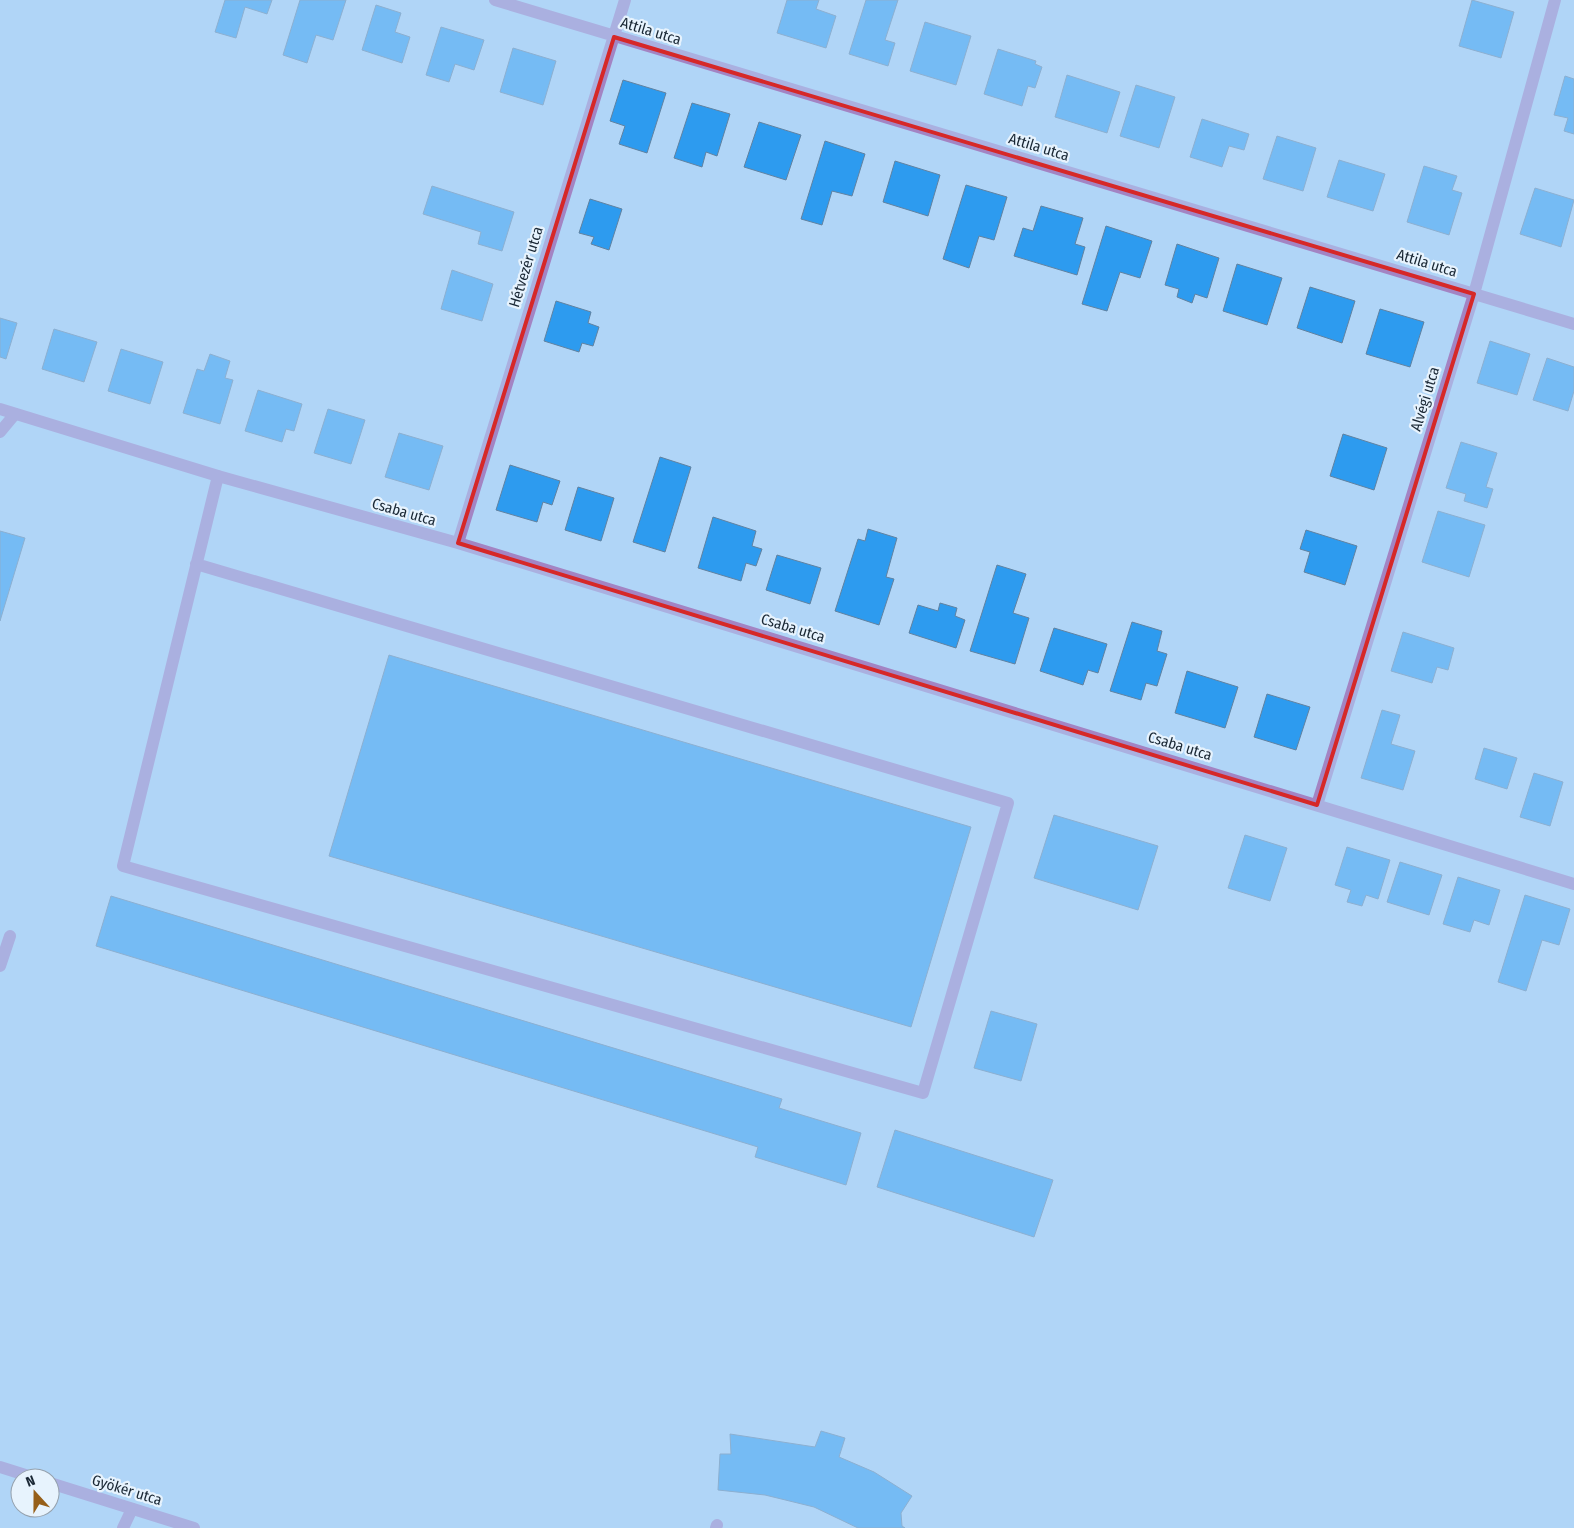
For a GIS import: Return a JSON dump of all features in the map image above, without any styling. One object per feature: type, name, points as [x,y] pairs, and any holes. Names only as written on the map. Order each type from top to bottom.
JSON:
[{"type":"street","name":"Attila utca","points":[[495,0],[1574,324]]},
{"type":"street","name":"Hétvezér utca","points":[[458,544],[625,0]]},
{"type":"street","name":"Alvégi utca","points":[[1317,805],[1474,294],[1555,0]]},
{"type":"street","name":"Csaba utca","points":[[0,409],[218,476],[458,544],[1574,884]]},
{"type":"street","points":[[0,432],[15,414]]},
{"type":"street","points":[[196,564],[1008,803],[923,1093],[124,866],[196,564],[218,476]]},
{"type":"street","points":[[0,966],[10,936]]},
{"type":"street","name":"Gyökér utca","points":[[60,1486],[194,1528]]},
{"type":"street","points":[[123,1528],[132,1509]]},
{"type":"highlighted area","points":[[614,37],[1474,294],[1317,805],[458,543]]},
{"type":"building","points":[[225,0],[272,0],[267,14],[245,7],[236,38],[215,32]]},
{"type":"building","points":[[300,0],[346,0],[333,40],[316,35],[307,63],[283,55]]},
{"type":"building","points":[[787,0],[819,0],[816,9],[836,16],[826,48],[777,33]]},
{"type":"building","points":[[866,0],[898,0],[885,40],[895,43],[888,66],[849,54]]},
{"type":"building","points":[[1472,0],[1514,12],[1501,58],[1459,46]]},
{"type":"building","points":[[376,5],[401,13],[395,32],[410,37],[402,63],[362,50]]},
{"type":"building","points":[[925,22],[971,36],[956,85],[910,71]]},
{"type":"building","points":[[441,27],[484,40],[474,70],[455,64],[449,82],[426,75]]},
{"type":"building","points":[[513,48],[556,61],[543,105],[500,92]]},
{"type":"building","points":[[998,49],[1036,61],[1035,64],[1042,67],[1035,88],[1028,86],[1022,106],[984,94]]},
{"type":"building","points":[[1067,75],[1120,92],[1107,133],[1055,117]]},
{"type":"building","points":[[1565,76],[1574,79],[1574,134],[1564,131],[1568,118],[1554,115]]},
{"type":"building","points":[[623,80],[666,93],[647,153],[619,144],[625,126],[610,121]]},
{"type":"building","points":[[1136,85],[1175,97],[1159,148],[1120,136]]},
{"type":"building","points":[[692,103],[730,114],[717,156],[706,152],[702,167],[674,158]]},
{"type":"building","points":[[1202,119],[1249,134],[1244,150],[1229,146],[1222,167],[1190,157]]},
{"type":"building","points":[[759,122],[801,135],[786,180],[744,167]]},
{"type":"building","points":[[1277,136],[1316,148],[1303,191],[1263,179]]},
{"type":"building","points":[[825,141],[865,154],[852,196],[832,191],[822,225],[801,219]]},
{"type":"building","points":[[1339,160],[1385,174],[1373,211],[1327,197]]},
{"type":"building","points":[[895,161],[940,175],[928,216],[883,202]]},
{"type":"building","points":[[1424,166],[1457,176],[1452,190],[1462,193],[1449,235],[1407,222]]},
{"type":"building","points":[[966,185],[1007,197],[994,240],[979,236],[969,268],[943,259]]},
{"type":"building","points":[[432,186],[514,212],[502,251],[478,244],[481,232],[423,214]]},
{"type":"building","points":[[1535,188],[1574,200],[1561,247],[1520,234]]},
{"type":"building","points":[[590,199],[622,209],[609,250],[591,244],[594,237],[579,233]]},
{"type":"building","points":[[1041,206],[1083,218],[1075,244],[1085,247],[1077,275],[1014,256],[1023,228],[1033,231]]},
{"type":"building","points":[[1106,226],[1152,241],[1140,278],[1120,272],[1107,311],[1082,304]]},
{"type":"building","points":[[1177,244],[1219,258],[1207,298],[1195,294],[1192,303],[1177,297],[1179,289],[1165,285]]},
{"type":"building","points":[[1237,264],[1282,278],[1267,325],[1223,311]]},
{"type":"building","points":[[452,270],[493,284],[482,321],[441,309]]},
{"type":"building","points":[[1310,287],[1355,301],[1342,343],[1297,328]]},
{"type":"building","points":[[556,301],[591,312],[588,323],[599,327],[593,346],[582,343],[579,352],[544,341]]},
{"type":"building","points":[[1380,309],[1424,322],[1410,367],[1366,354]]},
{"type":"building","points":[[0,318],[17,323],[6,359],[0,357]]},
{"type":"building","points":[[54,329],[97,342],[84,382],[42,369]]},
{"type":"building","points":[[1490,341],[1530,354],[1517,395],[1477,383]]},
{"type":"building","points":[[121,349],[163,362],[150,404],[108,391]]},
{"type":"building","points":[[210,354],[230,361],[225,378],[233,380],[220,424],[183,413],[197,369],[204,371]]},
{"type":"building","points":[[1547,358],[1574,367],[1574,391],[1568,411],[1533,400]]},
{"type":"building","points":[[258,390],[302,404],[294,431],[286,429],[282,442],[245,431]]},
{"type":"building","points":[[328,409],[365,420],[351,464],[314,453]]},
{"type":"building","points":[[399,433],[443,446],[429,490],[385,477]]},
{"type":"building","points":[[1343,434],[1387,448],[1374,490],[1330,476]]},
{"type":"building","points":[[1461,442],[1497,453],[1486,487],[1493,489],[1487,508],[1464,501],[1466,494],[1446,488]]},
{"type":"building","points":[[660,457],[691,467],[665,552],[633,542]]},
{"type":"building","points":[[510,465],[560,481],[552,505],[543,502],[537,522],[496,510]]},
{"type":"building","points":[[578,487],[614,498],[601,541],[565,530]]},
{"type":"building","points":[[1438,511],[1485,525],[1469,577],[1422,562]]},
{"type":"building","points":[[713,517],[756,531],[752,546],[762,549],[756,566],[746,563],[741,581],[698,568]]},
{"type":"building","points":[[868,529],[897,538],[886,577],[894,579],[879,625],[835,611],[858,539],[865,541]]},
{"type":"building","points":[[1306,530],[1357,546],[1345,585],[1304,572],[1310,552],[1300,549]]},
{"type":"building","points":[[0,531],[25,538],[0,621]]},
{"type":"building","points":[[777,555],[821,568],[810,604],[766,590]]},
{"type":"building","points":[[997,565],[1026,574],[1013,613],[1029,618],[1015,664],[970,651]]},
{"type":"building","points":[[940,603],[957,608],[955,616],[965,620],[956,648],[909,633],[918,605],[938,611]]},
{"type":"building","points":[[1132,622],[1162,631],[1157,651],[1167,654],[1157,686],[1146,683],[1141,700],[1110,691]]},
{"type":"building","points":[[1054,628],[1107,644],[1098,673],[1088,670],[1083,685],[1040,671]]},
{"type":"building","points":[[1403,632],[1454,648],[1448,670],[1437,667],[1432,683],[1391,671]]},
{"type":"building","points":[[389,655],[971,827],[911,1027],[329,856]]},
{"type":"building","points":[[1187,671],[1238,687],[1225,728],[1175,713]]},
{"type":"building","points":[[1267,694],[1310,707],[1296,750],[1254,737]]},
{"type":"building","points":[[1382,710],[1400,715],[1391,744],[1415,751],[1403,790],[1361,778]]},
{"type":"building","points":[[1484,748],[1517,758],[1507,789],[1475,779]]},
{"type":"building","points":[[1534,773],[1563,782],[1550,826],[1520,817]]},
{"type":"building","points":[[1054,815],[1158,846],[1138,910],[1034,878]]},
{"type":"building","points":[[1245,835],[1287,848],[1270,901],[1228,888]]},
{"type":"building","points":[[1347,847],[1390,860],[1378,899],[1366,895],[1362,906],[1347,902],[1351,890],[1335,885]]},
{"type":"building","points":[[1400,862],[1442,875],[1429,915],[1387,902]]},
{"type":"building","points":[[1458,877],[1500,890],[1489,925],[1474,920],[1470,932],[1443,924]]},
{"type":"building","points":[[1525,895],[1570,909],[1559,945],[1542,940],[1526,991],[1498,982]]},
{"type":"building","points":[[111,896],[782,1099],[779,1108],[861,1133],[846,1185],[755,1157],[758,1147],[96,946]]},
{"type":"building","points":[[991,1011],[1037,1024],[1021,1081],[974,1068]]},
{"type":"building","points":[[895,1130],[1053,1180],[1034,1237],[877,1187]]},
{"type":"building","points":[[821,1431],[845,1438],[839,1457],[874,1472],[912,1496],[901,1513],[902,1526],[905,1528],[858,1528],[814,1507],[765,1495],[718,1490],[720,1454],[731,1454],[730,1434],[815,1447]]}]
